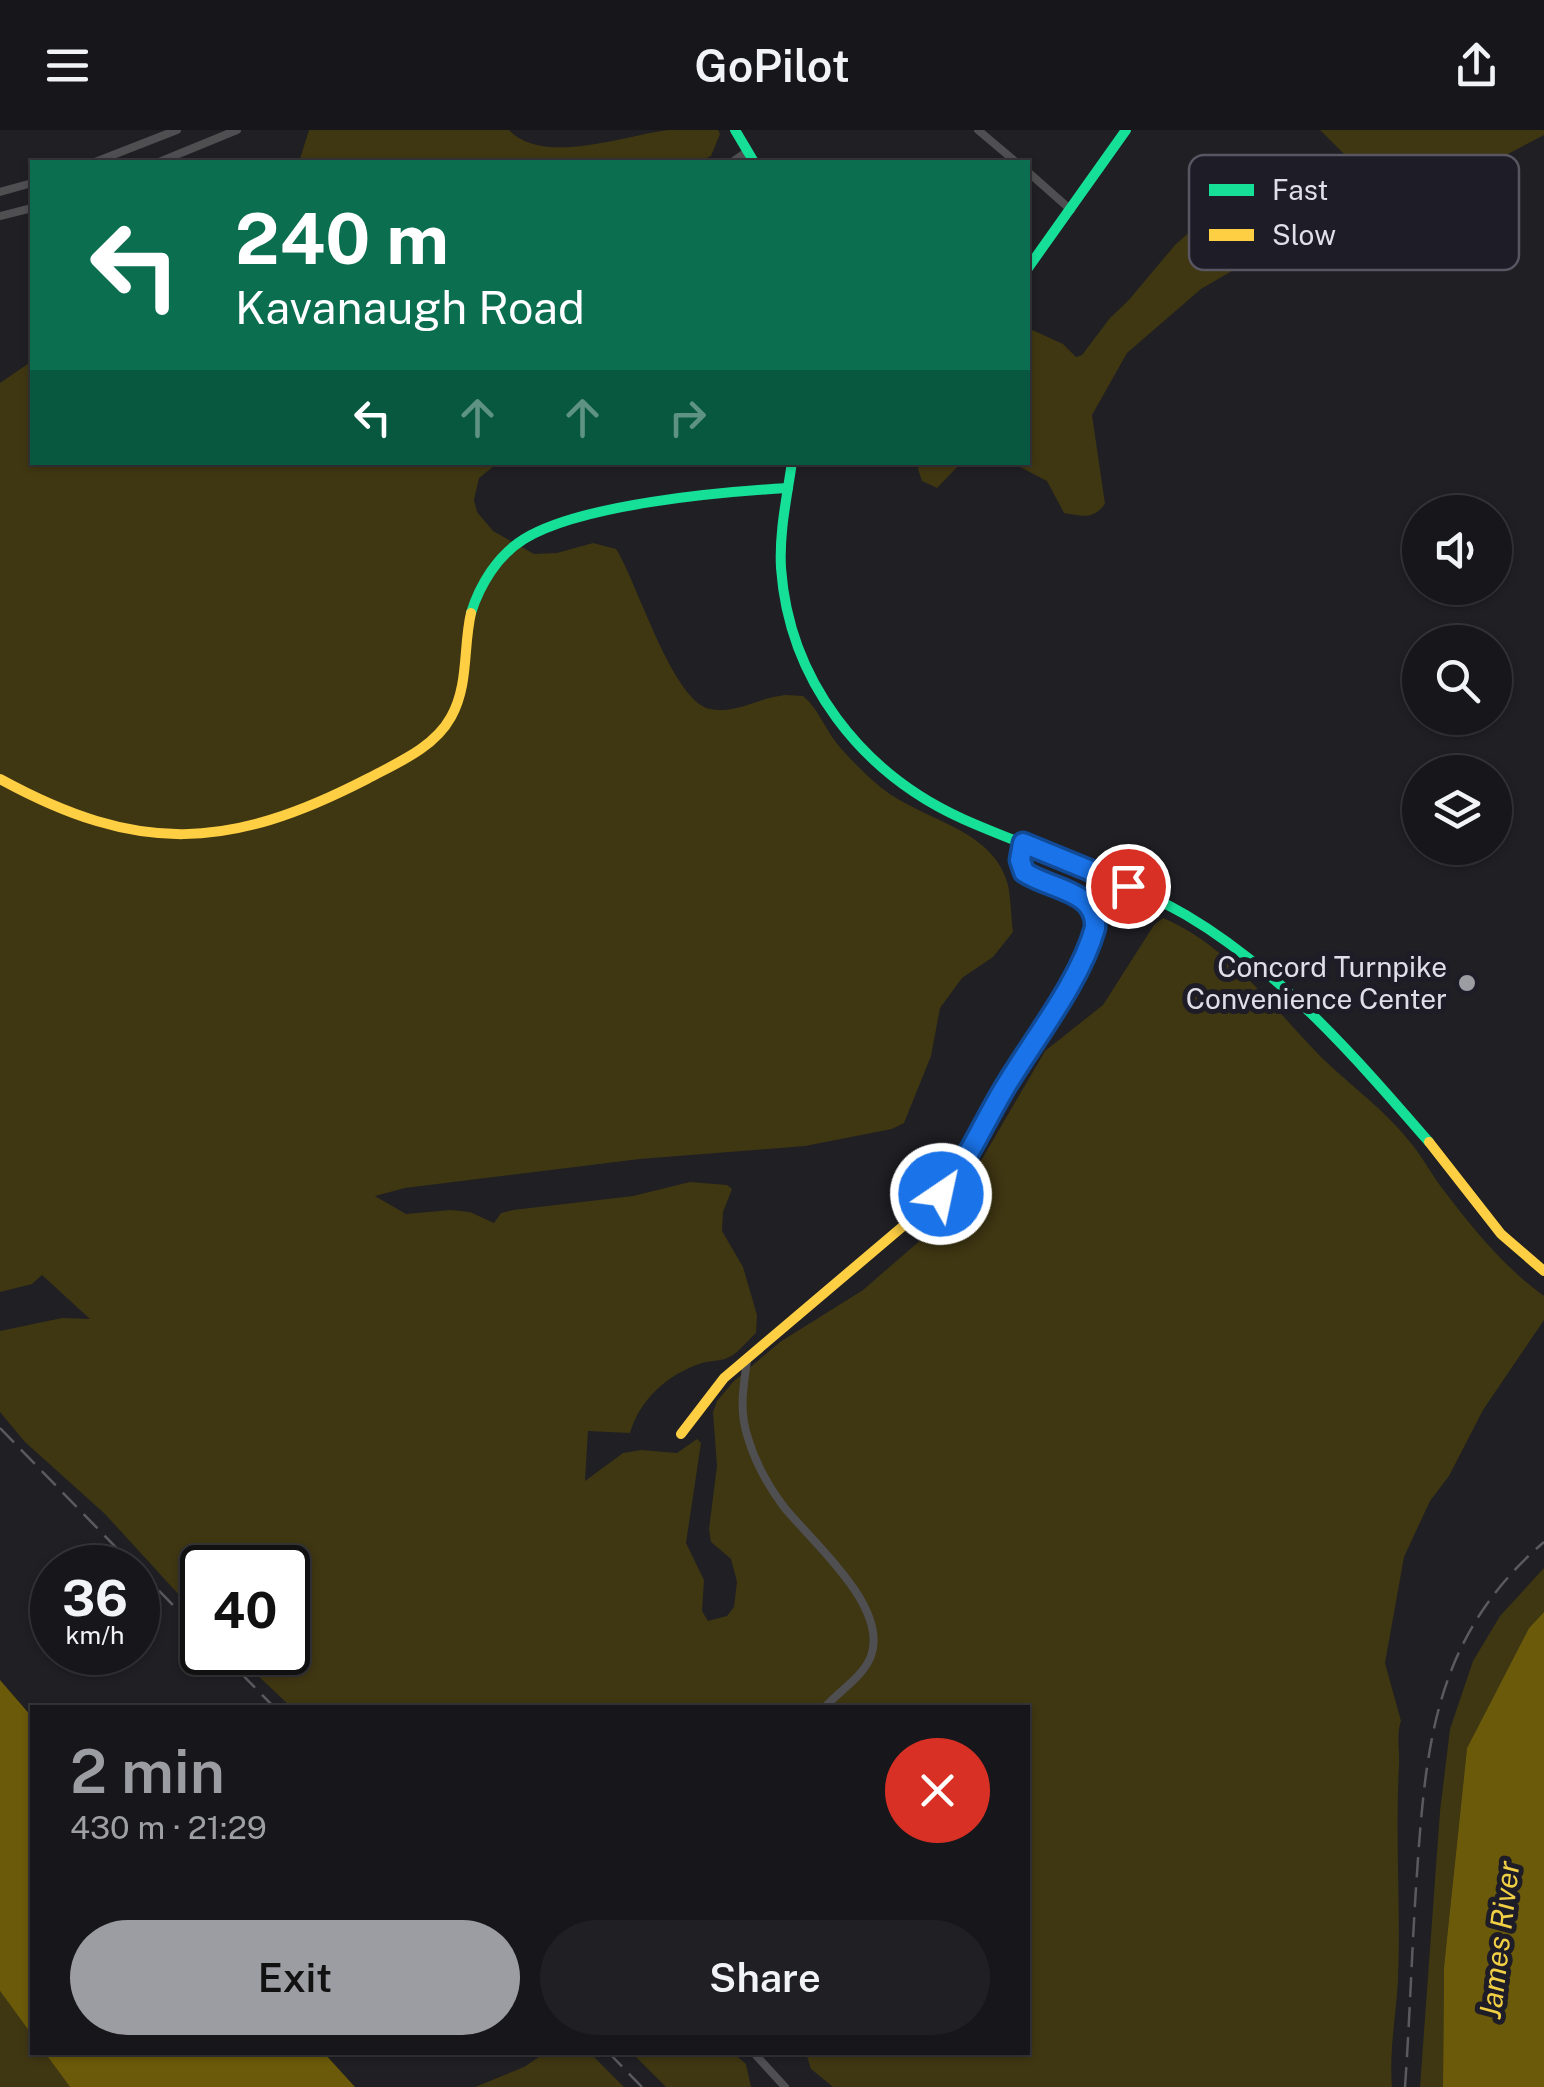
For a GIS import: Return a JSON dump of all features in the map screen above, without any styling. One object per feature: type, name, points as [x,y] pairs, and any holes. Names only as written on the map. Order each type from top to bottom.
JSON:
[{"type":"street","points":[[99,160],[177,130]]},
{"type":"street","points":[[164,160],[237,130]]},
{"type":"street","points":[[734,130],[753,160]]},
{"type":"street","points":[[978,130],[1014,160]]},
{"type":"street","points":[[1030,265],[1126,130]]},
{"type":"street","points":[[735,160],[748,151]]},
{"type":"street","points":[[1030,174],[1071,210]]},
{"type":"street","points":[[0,192],[30,184]]},
{"type":"street","points":[[0,216],[30,208]]},
{"type":"street","points":[[792,465],[780,557],[785,607],[800,658],[831,713],[866,755],[915,794],[1160,900],[1241,952],[1325,1030],[1432,1146],[1516,1250],[1544,1271]]},
{"type":"street","points":[[0,779],[33,797],[92,818],[174,834],[230,832],[292,813],[399,762],[445,727],[460,693],[474,602],[500,559],[532,533],[569,521],[650,506],[788,488]]},
{"type":"street","points":[[681,1434],[724,1378],[941,1194],[956,1176],[1006,1085],[1064,993],[1093,935],[1096,916],[1083,899],[1024,872],[1020,860],[1023,843]]},
{"type":"street","points":[[747,1361],[742,1413],[754,1454],[782,1504],[850,1582],[870,1622],[872,1654],[827,1705]]},
{"type":"street","points":[[756,2055],[784,2087]]},
{"type":"shaded area","points":[[309,130],[509,130],[524,141],[564,147],[670,130],[718,130],[720,134],[711,156],[702,160],[300,160]]},
{"type":"shaded area","points":[[1320,130],[1544,130],[1544,135],[1506,155],[1344,154]]},
{"type":"shaded area","points":[[1189,233],[1189,270],[1233,270],[1201,289],[1127,353],[1092,415],[1105,504],[1092,515],[1064,513],[1047,481],[1016,465],[1030,465],[1030,329],[1063,344],[1076,357],[1082,355]]},
{"type":"shaded area","points":[[30,362],[30,465],[495,465],[479,478],[474,500],[477,512],[493,531],[534,554],[557,553],[593,543],[616,549],[669,663],[696,701],[719,710],[782,695],[803,696],[857,766],[894,797],[971,837],[1000,865],[1008,885],[1013,932],[993,957],[962,978],[940,1008],[931,1056],[904,1123],[892,1129],[805,1146],[640,1159],[405,1188],[375,1196],[406,1214],[451,1210],[470,1212],[494,1223],[501,1213],[513,1210],[633,1196],[690,1182],[727,1185],[732,1189],[723,1212],[722,1231],[743,1267],[757,1315],[756,1333],[729,1357],[702,1363],[667,1381],[648,1399],[630,1433],[588,1431],[585,1481],[623,1453],[677,1453],[697,1439],[701,1443],[686,1543],[704,1580],[702,1611],[708,1621],[727,1616],[734,1607],[737,1582],[731,1559],[711,1542],[709,1529],[717,1466],[713,1412],[717,1401],[780,1342],[863,1290],[938,1225],[958,1200],[1045,1051],[1103,1005],[1154,925],[1163,918],[1187,930],[1229,961],[1322,1058],[1389,1119],[1479,1234],[1544,1296],[1544,1320],[1483,1410],[1449,1476],[1430,1501],[1404,1557],[1385,1663],[1401,1721],[1399,1953],[1392,2087],[833,2087],[811,2069],[807,2055],[1030,2055],[1030,1705],[289,1705],[257,1675],[310,1675],[310,1545],[180,1545],[180,1596],[160,1574],[160,1545],[133,1545],[25,1442],[0,1412],[0,1331],[62,1318],[90,1319],[42,1275],[32,1284],[0,1292],[0,383]]},
{"type":"shaded area","points":[[919,465],[959,465],[937,488],[922,481]]},
{"type":"shaded area","points":[[1544,1568],[1544,1612],[1529,1628],[1467,1748],[1444,1967],[1443,2087],[1420,2087],[1440,1811],[1450,1729],[1473,1661],[1500,1616]]},
{"type":"shaded area","points":[[0,1991],[30,2032],[30,2055],[46,2055],[70,2087],[0,2087]]},
{"type":"shaded area","points":[[542,2055],[592,2055],[624,2087],[475,2087],[524,2067]]},
{"type":"shaded area","points":[[634,2055],[735,2055],[746,2064],[751,2087],[666,2087]]},
{"type":"water","name":"James River","points":[[1544,1612],[1544,2087],[1443,2087],[1444,1967],[1467,1748],[1529,1628]]},
{"type":"water","points":[[0,1680],[30,1715],[30,2032],[0,1991]]},
{"type":"water","points":[[46,2055],[326,2055],[355,2087],[70,2087]]},
{"type":"railway","points":[[0,1428],[114,1545]]},
{"type":"railway","points":[[1405,2087],[1425,1779],[1443,1693],[1480,1614],[1544,1542]]},
{"type":"railway","points":[[160,1592],[180,1612]]},
{"type":"railway","points":[[243,1675],[272,1705]]},
{"type":"railway","points":[[611,2055],[642,2087]]},
{"type":"traffic: fast","points":[[735,130],[753,160]]},
{"type":"traffic: fast","points":[[1030,265],[1126,130]]},
{"type":"traffic: fast","points":[[792,465],[781,555],[787,609],[798,648],[815,685],[863,749],[926,800],[963,819],[1132,887],[1221,937],[1316,1018],[1429,1142]]},
{"type":"traffic: fast","points":[[471,613],[479,591],[498,562],[524,539],[549,527],[652,502],[788,488]]},
{"type":"traffic: fast","points":[[1023,843],[1020,859],[1024,872],[1083,899],[1095,915],[1084,955],[1058,1004]]},
{"type":"traffic: slow","points":[[0,779],[50,804],[141,831],[184,834],[271,820],[367,779],[435,738],[451,717],[461,692],[471,613]]},
{"type":"traffic: slow","points":[[681,1434],[724,1378],[941,1194],[1058,1004]]},
{"type":"traffic: slow","points":[[1429,1142],[1501,1234],[1544,1271]]},
{"type":"place","name":"Concord Turnpike Convenience Center","points":[[1467,983]]},
{"type":"route","points":[[941,1194],[956,1176],[1006,1085],[1048,1023],[1095,928],[1096,916],[1083,899],[1024,872],[1020,860],[1023,843],[1128,886]]}]
